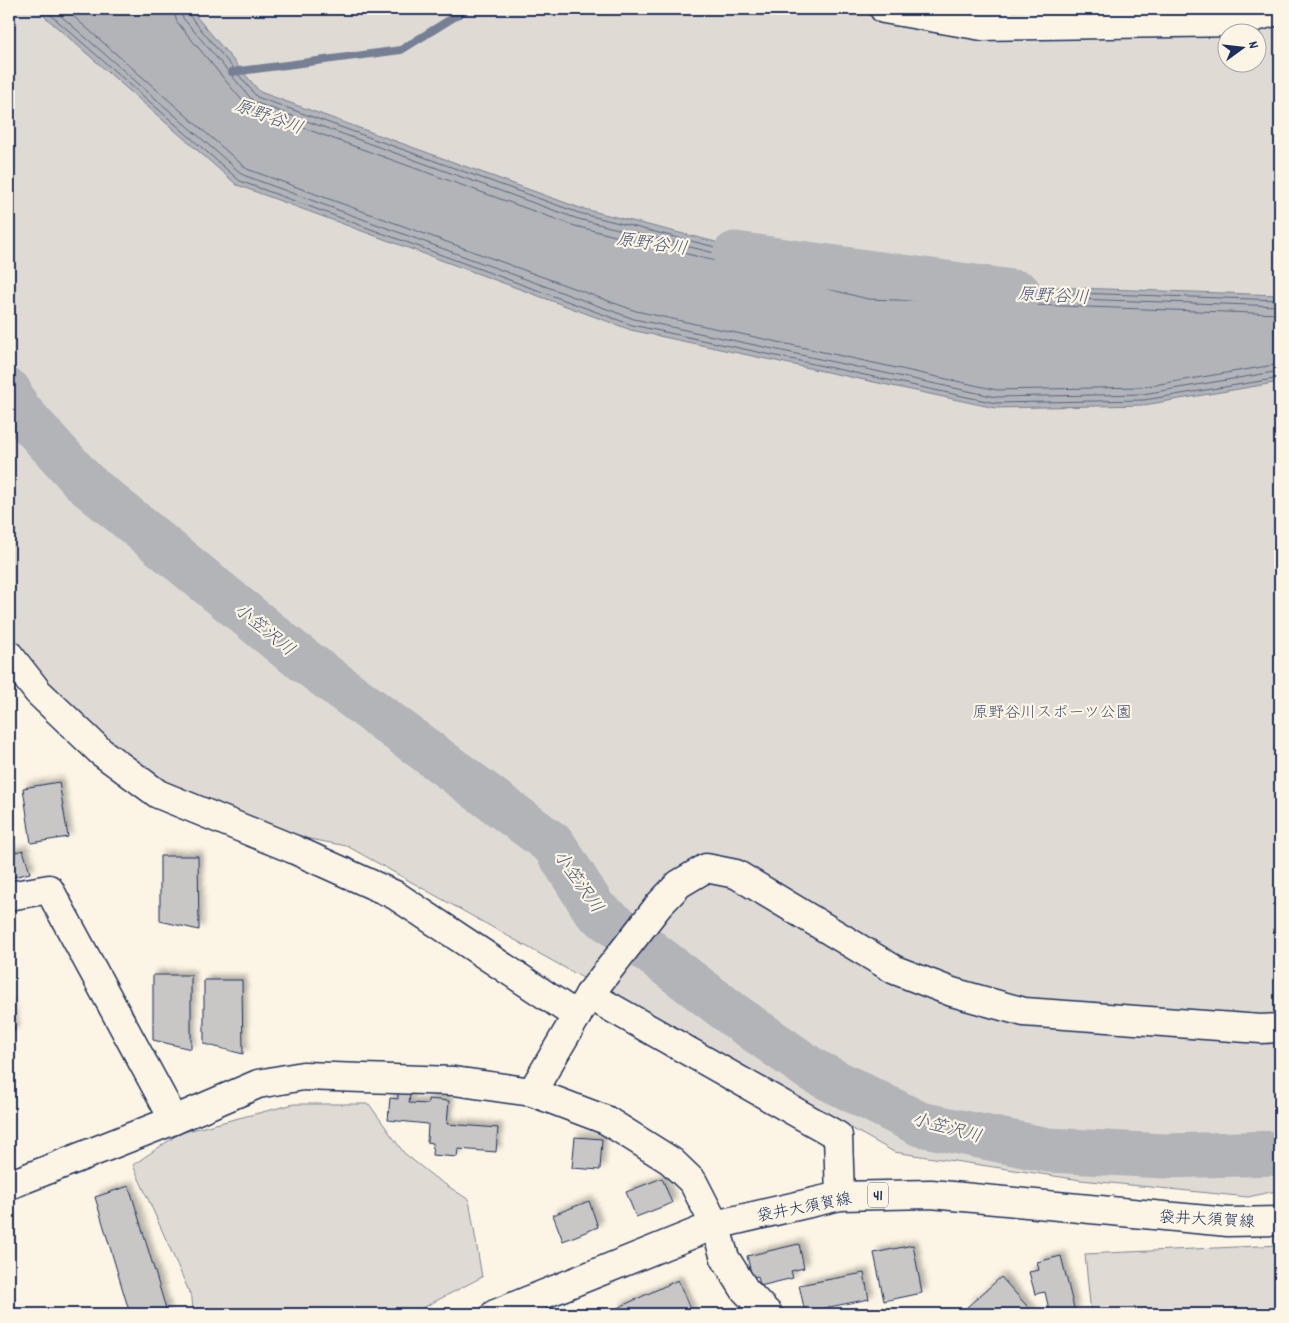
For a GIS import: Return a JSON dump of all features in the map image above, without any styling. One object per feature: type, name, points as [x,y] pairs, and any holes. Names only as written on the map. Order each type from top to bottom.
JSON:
[{"type":"street","points":[[884,9],[982,26],[1238,22],[1280,10]]},
{"type":"street","points":[[9,655],[38,692],[101,752],[158,794],[293,849],[395,895],[583,1006],[838,1136],[840,1196]]},
{"type":"street","points":[[532,1092],[583,1006],[659,905],[679,884],[706,868],[736,874],[896,970],[952,992],[1024,1012],[1262,1029],[1280,1028]]},
{"type":"street","points":[[9,896],[49,888],[174,1120]]},
{"type":"street","points":[[9,1185],[174,1120],[258,1084],[303,1076],[454,1082],[532,1092],[606,1120],[671,1161],[693,1182],[715,1225],[725,1258],[745,1290],[768,1314]]},
{"type":"street","name":"袋井大須賀線","points":[[506,1312],[715,1225],[840,1196],[931,1194],[1228,1222],[1280,1220]]},
{"type":"green space","name":"原野谷川スポーツ公園","points":[[9,9],[941,9],[1018,26],[1280,9],[1280,1190],[1248,1197],[1081,1180],[894,1152],[347,846],[230,824],[80,732],[9,644]]},
{"type":"green space","points":[[294,1104],[369,1104],[404,1153],[434,1177],[469,1200],[482,1277],[411,1314],[193,1314],[192,1298],[133,1165],[180,1133]]},
{"type":"green space","points":[[1280,1245],[1280,1314],[1091,1314],[1085,1254]]},
{"type":"water","points":[[36,9],[190,9],[260,92],[580,208],[871,281],[1280,295],[1280,382],[1144,405],[995,408],[631,330],[237,185]]},
{"type":"building","points":[[59,782],[68,837],[31,843],[23,788]]},
{"type":"building","points":[[23,850],[30,873],[9,878],[9,854]]},
{"type":"building","points":[[160,856],[198,856],[199,930],[160,921]]},
{"type":"building","points":[[153,975],[191,975],[191,1049],[153,1040]]},
{"type":"building","points":[[204,980],[242,980],[243,1054],[204,1044]]},
{"type":"building","points":[[9,1003],[15,1031],[9,1032]]},
{"type":"building","points":[[398,1093],[410,1094],[409,1103],[428,1104],[428,1099],[449,1101],[447,1124],[498,1128],[496,1152],[458,1149],[457,1157],[432,1155],[433,1143],[427,1142],[428,1124],[388,1120],[390,1098],[398,1099]]},
{"type":"building","points":[[575,1137],[602,1139],[600,1170],[572,1168]]},
{"type":"building","points":[[662,1178],[672,1203],[636,1217],[626,1192]]},
{"type":"building","points":[[129,1186],[167,1312],[161,1314],[130,1314],[95,1197]]},
{"type":"building","points":[[589,1201],[598,1227],[563,1241],[553,1215]]},
{"type":"building","points":[[799,1244],[804,1268],[791,1271],[793,1278],[760,1286],[758,1276],[752,1277],[747,1256]]},
{"type":"building","points":[[913,1245],[922,1293],[884,1301],[874,1253]]},
{"type":"building","points":[[1061,1256],[1075,1312],[1050,1314],[1045,1292],[1035,1294],[1029,1272],[1039,1270],[1037,1262]]},
{"type":"building","points":[[864,1273],[869,1299],[805,1312],[799,1285]]},
{"type":"building","points":[[1001,1277],[1034,1314],[973,1314],[967,1307]]},
{"type":"building","points":[[678,1280],[692,1314],[619,1314],[617,1308]]},
{"type":"waterway","points":[[232,72],[401,50],[467,9]]},
{"type":"waterway","name":"原野谷川","points":[[735,254],[1019,293]]},
{"type":"waterway","name":"小笠沢川","points":[[9,391],[18,409],[85,483],[290,650],[554,845],[595,910],[735,1016],[812,1070],[920,1124],[1048,1150],[1165,1156],[1280,1153]]}]
